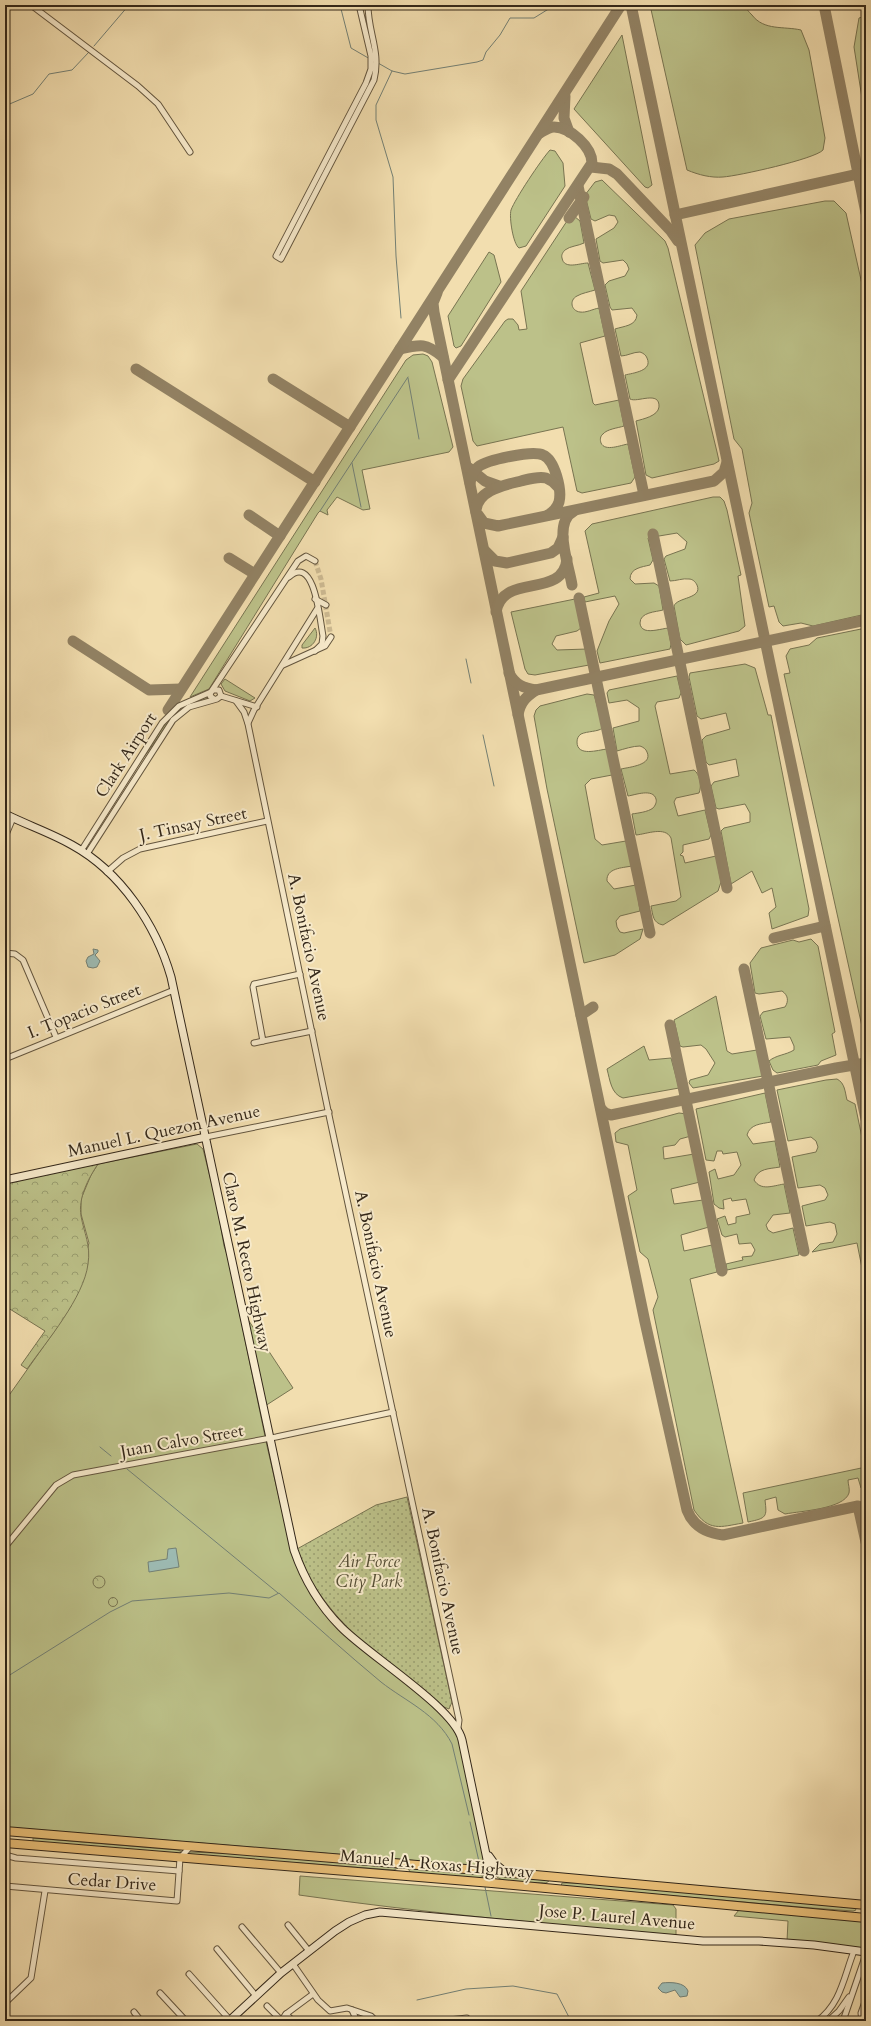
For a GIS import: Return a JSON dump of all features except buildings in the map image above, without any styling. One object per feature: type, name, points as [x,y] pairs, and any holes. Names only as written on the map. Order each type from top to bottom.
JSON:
[{"type":"main road","name":"Claro M. Recto Highway","points":[[5,814],[51,834],[84,852],[107,872],[129,896],[154,932],[168,966],[169,992],[206,1137],[269,1439],[294,1550],[304,1575],[318,1599],[335,1620],[349,1634],[440,1708],[458,1728]]},
{"type":"main road","name":"Manuel L. Quezon Avenue","points":[[5,1180],[206,1137]]},
{"type":"main road","name":"A. Bonifacio Avenue","points":[[458,1728],[462,1740],[492,1883]]},
{"type":"main road","name":"Manuel A. Roxas Highway","points":[[5,1831],[490,1871],[863,1905]]},
{"type":"main road","name":"Manuel A. Roxas Highway","points":[[5,1843],[492,1883],[554,1890],[863,1917]]},
{"type":"main road","name":"A. Bonifacio Avenue","points":[[486,1850],[494,1863],[506,1873]]},
{"type":"main road","points":[[401,1864],[401,1876]]},
{"type":"main road","points":[[554,1877],[554,1890]]},
{"type":"main road","points":[[863,1905],[863,1917]]},
{"type":"main road","name":"Jose P. Laurel Avenue","points":[[309,1951],[349,1922],[365,1914],[380,1912],[703,1941],[766,1942],[866,1953]]},
{"type":"main road","points":[[229,2020],[281,1973],[309,1951]]},
{"type":"street","points":[[32,5],[138,86],[158,104],[190,152]]},
{"type":"street","points":[[359,5],[371,56],[371,69],[366,83],[276,256],[281,259],[374,80],[377,67],[377,55],[368,16],[368,5]]},
{"type":"street","points":[[221,696],[218,699],[214,699],[211,697],[212,691],[285,581],[303,556],[309,556],[315,561]]},
{"type":"street","points":[[285,581],[294,573],[305,573],[312,584],[323,640],[320,647],[315,651]]},
{"type":"street","points":[[315,599],[326,605]]},
{"type":"street","points":[[248,724],[317,609]]},
{"type":"street","points":[[283,665],[325,646],[331,637]]},
{"type":"street","points":[[212,691],[219,690],[221,696]]},
{"type":"street","name":"Clark Airport","points":[[84,852],[162,723],[173,710],[186,702],[212,691]]},
{"type":"street","points":[[221,696],[257,707]]},
{"type":"street","name":"Clark Airport","points":[[84,852],[173,720],[189,707],[214,699]]},
{"type":"street","name":"A. Bonifacio Avenue","points":[[236,701],[244,712],[248,724],[328,1112],[459,1720],[458,1728]]},
{"type":"street","points":[[133,770],[138,773]]},
{"type":"street","points":[[5,837],[13,818]]},
{"type":"street","name":"J. Tinsay Street","points":[[107,872],[123,858],[140,848],[267,821]]},
{"type":"street","points":[[5,953],[15,954],[23,960],[56,1037]]},
{"type":"street","points":[[263,1041],[253,985],[255,983],[300,974]]},
{"type":"street","name":"I. Topacio Street","points":[[5,1059],[169,992]]},
{"type":"street","points":[[254,1043],[312,1031]]},
{"type":"street","name":"Manuel L. Quezon Avenue","points":[[206,1137],[328,1112]]},
{"type":"street","name":"Juan Calvo Street","points":[[5,1546],[53,1488],[73,1475],[269,1439],[393,1412]]},
{"type":"street","points":[[5,1854],[16,1858],[178,1871],[180,1858],[190,1847]]},
{"type":"street","name":"Cedar Drive","points":[[5,1886],[46,1891],[177,1901],[178,1871]]},
{"type":"street","name":"Cedar Drive","points":[[5,2003],[31,1978],[46,1891]]},
{"type":"street","points":[[288,1926],[309,1951]]},
{"type":"street","points":[[242,1927],[281,1973]]},
{"type":"street","points":[[218,1949],[256,1996]]},
{"type":"street","points":[[817,2021],[833,2006],[840,1992],[854,1951]]},
{"type":"street","points":[[844,2018],[865,1963],[866,1953]]},
{"type":"street","points":[[293,1964],[313,1994],[330,2011],[352,2010],[371,2016],[376,2021]]},
{"type":"street","points":[[189,1974],[229,2020]]},
{"type":"street","points":[[160,1993],[186,2021]]},
{"type":"street","points":[[267,2006],[281,2021],[286,2014],[313,1994]]},
{"type":"street","points":[[862,2021],[861,2013],[866,1998]]},
{"type":"street","points":[[828,2021],[852,1999]]},
{"type":"street","points":[[352,2010],[356,2021]]},
{"type":"street","points":[[134,2012],[141,2021]]},
{"type":"street","points":[[286,2014],[294,2021]]},
{"type":"street","points":[[440,2021],[462,2017],[467,2018],[468,2021]]},
{"type":"green space","points":[[650,5],[745,5],[750,13],[762,24],[801,30],[809,50],[825,138],[823,150],[817,154],[792,162],[731,176],[710,177],[687,170]]},
{"type":"green space","points":[[866,16],[866,124],[854,47],[859,18]]},
{"type":"green space","points":[[622,35],[652,185],[648,188],[645,187],[574,109]]},
{"type":"green space","points":[[550,150],[555,151],[563,163],[565,186],[526,246],[519,248],[512,230],[511,210],[529,180]]},
{"type":"green space","points":[[602,180],[665,241],[668,248],[719,461],[714,464],[652,478],[646,475],[636,421],[650,417],[656,413],[659,407],[656,399],[630,399],[625,375],[645,369],[648,362],[646,356],[640,352],[621,356],[615,329],[632,323],[636,319],[637,315],[632,308],[612,310],[610,307],[605,285],[609,281],[625,276],[629,269],[623,260],[603,263],[600,261],[596,239],[614,228],[618,222],[615,216],[609,215],[595,221],[591,219],[585,195],[595,182]]},
{"type":"green space","points":[[825,201],[834,201],[846,213],[866,302],[866,614],[813,626],[801,623],[783,626],[779,622],[774,606],[769,607],[749,513],[752,503],[742,449],[734,439],[695,245],[705,233],[729,219]]},
{"type":"green space","points":[[574,216],[580,221],[584,243],[565,250],[562,254],[563,262],[569,265],[588,263],[595,290],[577,296],[574,298],[572,305],[575,310],[580,312],[599,308],[605,336],[580,343],[593,403],[595,405],[619,400],[624,426],[605,432],[600,439],[603,446],[609,448],[628,444],[635,477],[631,483],[582,493],[577,491],[563,427],[477,446],[473,441],[461,386],[463,379],[505,321],[508,319],[513,319],[518,325],[519,330],[527,329],[521,291],[565,224],[570,217]]},
{"type":"green space","points":[[489,252],[494,255],[501,282],[461,346],[456,348],[454,346],[448,316]]},
{"type":"green space","points":[[423,354],[428,356],[432,362],[453,447],[449,452],[362,470],[370,509],[363,510],[337,497],[327,510],[328,515],[320,511],[318,513],[209,689],[190,697],[406,360],[413,355]]},
{"type":"green space","points":[[713,497],[720,497],[724,501],[727,510],[741,575],[738,576],[745,626],[739,631],[686,645],[680,639],[674,606],[676,603],[696,593],[698,590],[697,585],[690,579],[670,581],[664,559],[666,556],[685,549],[687,542],[677,533],[659,536],[653,534],[648,538],[653,560],[650,565],[634,570],[630,579],[635,584],[654,583],[659,586],[663,610],[645,615],[641,619],[640,624],[643,629],[647,631],[668,628],[671,644],[670,649],[600,663],[597,651],[609,621],[619,604],[615,596],[585,602],[584,597],[599,593],[585,531],[592,524]]},
{"type":"green space","points":[[575,599],[581,628],[577,631],[556,636],[552,644],[557,650],[587,649],[589,665],[535,675],[528,674],[525,669],[511,612]]},
{"type":"green space","points":[[315,628],[317,635],[316,639],[309,647],[302,648],[302,645]]},
{"type":"green space","points":[[866,628],[865,1040],[784,674],[790,673],[786,656],[790,649],[809,645],[817,638]]},
{"type":"green space","points":[[745,664],[755,668],[768,715],[771,715],[809,909],[808,916],[772,929],[769,913],[776,907],[772,888],[762,893],[752,871],[731,884],[721,831],[724,828],[750,822],[750,813],[745,804],[719,809],[716,808],[711,786],[714,782],[739,776],[736,759],[709,765],[706,762],[702,740],[706,736],[730,729],[726,713],[701,719],[697,716],[689,677],[690,673]]},
{"type":"green space","points":[[677,676],[681,693],[679,698],[657,702],[655,706],[670,774],[694,770],[699,777],[700,787],[699,793],[676,798],[674,802],[678,816],[705,810],[711,835],[709,839],[683,845],[683,852],[680,855],[683,856],[685,863],[716,856],[721,882],[718,891],[663,925],[655,921],[651,906],[676,901],[681,897],[671,838],[665,832],[650,832],[636,835],[632,814],[653,808],[656,799],[648,793],[628,796],[621,769],[640,765],[647,760],[648,756],[646,750],[640,746],[617,751],[613,728],[639,721],[639,708],[627,700],[609,703],[607,693],[609,690]]},
{"type":"green space","points":[[225,679],[255,698],[250,701],[225,691],[221,684]]},
{"type":"green space","points":[[587,694],[594,695],[603,728],[581,734],[577,740],[578,747],[580,750],[589,752],[607,749],[612,775],[591,779],[585,785],[595,839],[602,845],[626,841],[632,866],[615,869],[609,873],[607,881],[614,889],[636,885],[640,911],[620,916],[616,921],[620,932],[624,933],[643,929],[640,939],[615,955],[584,963],[547,789],[534,716],[536,710],[540,706]]},
{"type":"green space","points":[[208,696],[209,698],[185,706],[175,714],[136,768],[172,714],[185,704]]},
{"type":"green space","points":[[811,939],[818,946],[835,1032],[832,1034],[836,1055],[821,1061],[818,1065],[777,1073],[773,1070],[769,1061],[775,1057],[794,1050],[794,1046],[790,1037],[766,1039],[760,1016],[763,1012],[785,1007],[787,998],[786,994],[782,991],[759,994],[755,993],[750,963],[761,948],[793,940],[799,942]]},
{"type":"green space","points":[[716,996],[727,1051],[732,1054],[757,1050],[763,1076],[693,1088],[689,1083],[690,1080],[708,1075],[715,1063],[706,1049],[701,1045],[680,1046],[674,1020]]},
{"type":"green space","points":[[644,1046],[649,1060],[671,1058],[679,1088],[623,1098],[613,1090],[607,1069]]},
{"type":"green space","points":[[837,1079],[843,1085],[847,1100],[855,1104],[866,1157],[866,1288],[857,1243],[812,1252],[820,1244],[833,1242],[837,1234],[835,1224],[830,1222],[806,1226],[802,1206],[825,1200],[828,1195],[825,1188],[820,1185],[798,1188],[792,1157],[816,1152],[818,1147],[816,1141],[811,1137],[788,1141],[777,1090]]},
{"type":"green space","points":[[765,1093],[771,1122],[753,1127],[748,1131],[747,1135],[753,1144],[775,1141],[780,1167],[761,1171],[754,1180],[763,1187],[784,1184],[790,1213],[773,1215],[766,1225],[768,1230],[773,1233],[793,1228],[799,1255],[727,1270],[726,1264],[743,1260],[742,1257],[752,1256],[755,1250],[751,1243],[739,1244],[737,1234],[725,1237],[722,1235],[717,1219],[725,1216],[728,1225],[736,1223],[736,1217],[750,1214],[746,1199],[732,1201],[731,1198],[723,1200],[724,1209],[719,1208],[714,1204],[709,1172],[715,1169],[718,1179],[734,1175],[741,1165],[737,1152],[723,1154],[722,1151],[717,1151],[714,1161],[706,1160],[696,1109]]},
{"type":"green space","points":[[679,1113],[687,1114],[691,1136],[680,1139],[675,1145],[663,1147],[664,1159],[694,1154],[700,1182],[671,1189],[674,1204],[703,1200],[709,1227],[681,1235],[684,1251],[712,1245],[717,1272],[690,1279],[743,1523],[728,1526],[710,1525],[699,1517],[694,1510],[653,1310],[658,1297],[648,1259],[640,1252],[628,1196],[637,1190],[628,1145],[616,1142],[615,1133],[620,1129]]},
{"type":"green space","points":[[197,1144],[203,1149],[217,1205],[224,1246],[228,1257],[267,1446],[291,1549],[321,1606],[435,1707],[451,1724],[459,1740],[484,1860],[481,1866],[5,1827],[5,1401],[71,1306],[89,1243],[81,1214],[81,1199],[91,1175],[98,1164]]},
{"type":"green space","points":[[98,1164],[87,1182],[82,1196],[80,1209],[89,1251],[85,1277],[80,1290],[64,1318],[27,1369],[21,1365],[45,1331],[5,1306],[5,1183]]},
{"type":"green space","points":[[247,1318],[293,1388],[265,1406]]},
{"type":"green space","points":[[866,1467],[866,1492],[861,1488],[858,1478],[848,1480],[849,1493],[839,1503],[831,1506],[785,1514],[778,1510],[776,1497],[765,1500],[766,1513],[762,1518],[748,1522],[743,1493]]},
{"type":"green space","name":"Air Force City Park","points":[[407,1497],[452,1702],[449,1709],[444,1707],[390,1665],[339,1619],[312,1582],[297,1549],[376,1505]]},
{"type":"green space","points":[[97,1576],[101,1576],[105,1582],[101,1588],[97,1588],[93,1584],[93,1580]]},
{"type":"green space","points":[[111,1598],[115,1598],[117,1602],[115,1606],[111,1606],[109,1604],[109,1600]]},
{"type":"green space","points":[[33,1838],[178,1850],[182,1852],[181,1854],[33,1842]]},
{"type":"green space","points":[[188,1852],[244,1854],[398,1868],[394,1870],[188,1855]]},
{"type":"green space","points":[[408,1868],[486,1875],[479,1878],[410,1872]]},
{"type":"green space","points":[[495,1875],[549,1881],[546,1883],[511,1882]]},
{"type":"green space","points":[[300,1876],[673,1905],[676,1909],[676,1936],[440,1913],[299,1895]]},
{"type":"green space","points":[[562,1883],[591,1883],[855,1908],[856,1910],[812,1908],[561,1886]]},
{"type":"green space","points":[[739,1910],[866,1921],[866,1950],[787,1941],[788,1921],[734,1916]]},
{"type":"water","points":[[93,949],[98,950],[95,955],[100,961],[97,967],[93,968],[88,967],[86,961],[88,957],[94,954]]},
{"type":"water","points":[[176,1548],[179,1567],[149,1572],[148,1562],[167,1559],[168,1549]]},
{"type":"water","points":[[662,1983],[681,1984],[688,1991],[687,1996],[680,1997],[675,1990],[666,1993],[662,1992],[658,1988]]},
{"type":"waterway","points":[[94,46],[129,5]]},
{"type":"waterway","points":[[340,5],[351,48],[370,59]]},
{"type":"waterway","points":[[378,63],[392,71],[405,74],[477,62],[483,60],[486,52],[500,35],[510,18],[534,18],[555,5]]},
{"type":"waterway","points":[[5,106],[33,94],[49,74],[72,70],[89,52]]},
{"type":"waterway","points":[[392,71],[376,105],[376,120],[393,177],[396,256],[401,318]]},
{"type":"waterway","points":[[320,511],[408,377]]},
{"type":"waterway","points":[[408,378],[419,439]]},
{"type":"waterway","points":[[352,463],[361,507]]},
{"type":"waterway","points":[[466,659],[471,683]]},
{"type":"waterway","points":[[483,735],[494,786]]},
{"type":"waterway","points":[[100,1447],[111,1456]]},
{"type":"waterway","points":[[127,1469],[278,1593]]},
{"type":"waterway","points":[[5,1678],[110,1612],[132,1601],[229,1593],[269,1598],[279,1593],[381,1682],[420,1709],[438,1724],[452,1744],[469,1815]]},
{"type":"waterway","points":[[470,1822],[480,1866]]},
{"type":"waterway","points":[[485,1887],[491,1916]]},
{"type":"waterway","points":[[417,2000],[466,1989],[513,1986],[557,1994],[571,2021]]},
{"type":"taxiway","points":[[168,710],[621,5]]},
{"type":"taxiway","points":[[631,5],[866,1119]]},
{"type":"taxiway","points":[[824,5],[866,213]]},
{"type":"taxiway","points":[[565,96],[564,118],[569,132]]},
{"type":"taxiway","points":[[448,380],[592,163],[591,157],[584,145],[567,130],[552,127],[540,133]]},
{"type":"taxiway","points":[[591,167],[609,169],[617,174],[671,231],[678,241]]},
{"type":"taxiway","points":[[675,215],[858,174]]},
{"type":"taxiway","points":[[578,186],[644,495]]},
{"type":"taxiway","points":[[569,218],[584,197]]},
{"type":"taxiway","points":[[437,293],[433,303],[434,312],[645,1322],[687,1510],[693,1520],[701,1528],[723,1535],[858,1506],[866,1542]]},
{"type":"taxiway","points":[[400,349],[413,346],[423,346],[432,349],[443,357]]},
{"type":"taxiway","points":[[136,369],[315,482]]},
{"type":"taxiway","points":[[273,379],[350,427]]},
{"type":"taxiway","points":[[470,483],[475,470],[490,461],[520,455],[543,455],[551,463],[557,476],[560,497],[555,510],[548,515]]},
{"type":"taxiway","points":[[558,487],[556,484],[543,477],[507,484],[492,490],[481,498],[477,505],[476,512],[484,523],[498,526],[714,481],[724,472],[727,462]]},
{"type":"taxiway","points":[[469,468],[485,481],[499,486]]},
{"type":"taxiway","points":[[572,585],[563,534],[564,524],[567,517],[574,511]]},
{"type":"taxiway","points":[[249,515],[280,536]]},
{"type":"taxiway","points":[[653,534],[727,888]]},
{"type":"taxiway","points":[[485,551],[495,561],[507,563],[551,553],[558,548],[563,537]]},
{"type":"taxiway","points":[[229,558],[255,574]]},
{"type":"taxiway","points":[[496,612],[501,600],[509,593],[520,588],[555,579],[563,571],[567,559]]},
{"type":"taxiway","points":[[579,598],[650,933]]},
{"type":"taxiway","points":[[509,673],[511,677],[520,685],[536,690],[866,620]]},
{"type":"taxiway","points":[[73,641],[149,690],[181,689]]},
{"type":"taxiway","points":[[518,715],[524,700],[536,690]]},
{"type":"taxiway","points":[[774,938],[825,926]]},
{"type":"taxiway","points":[[744,969],[804,1251]]},
{"type":"taxiway","points":[[581,1015],[593,1007]]},
{"type":"taxiway","points":[[670,1025],[722,1271]]},
{"type":"taxiway","points":[[601,1109],[605,1113],[611,1115],[866,1063]]},
{"type":"tunnel","points":[[315,561],[321,579],[331,637]]}]
